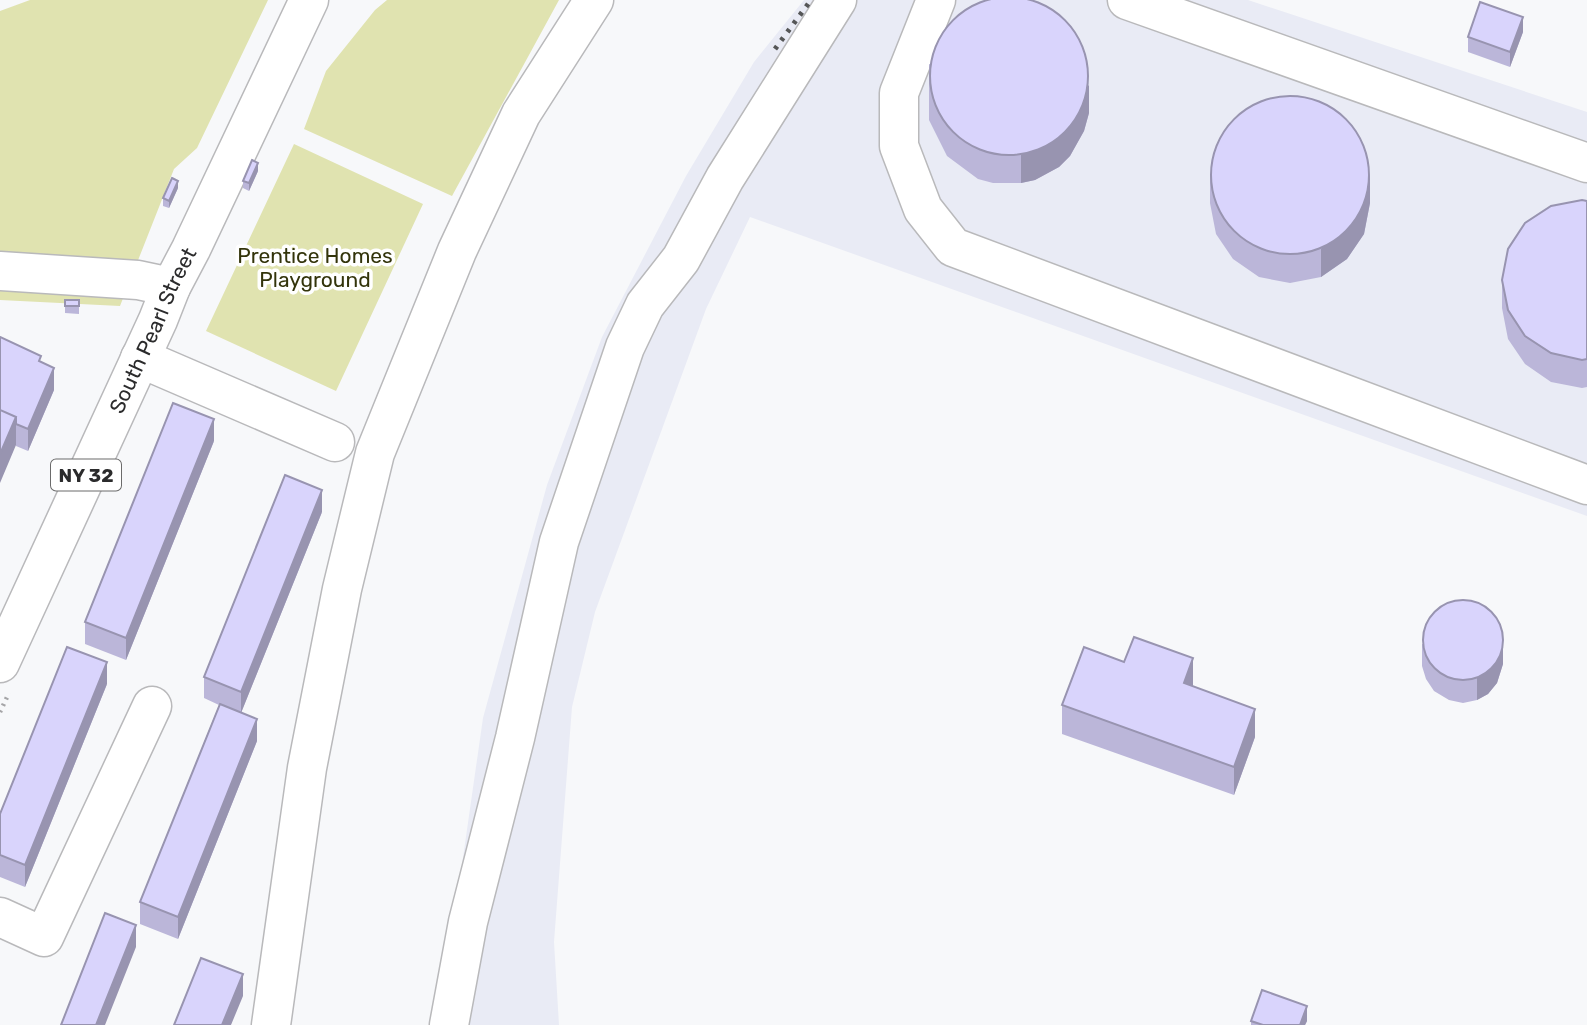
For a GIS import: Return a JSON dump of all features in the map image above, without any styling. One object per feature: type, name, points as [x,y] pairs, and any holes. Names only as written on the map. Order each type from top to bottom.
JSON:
[{"type":"main road","name":"South Pearl Street","points":[[0,663],[171,287],[309,0]]},
{"type":"main road","points":[[271,1025],[307,768],[342,589],[375,453],[457,251],[521,114],[594,0]]},
{"type":"main road","points":[[449,1025],[468,922],[515,738],[559,542],[625,346],[645,305],[681,259],[725,178],[837,0]]},
{"type":"main road","points":[[936,0],[900,93],[900,146],[923,209],[953,247],[1587,485]]},
{"type":"main road","points":[[1127,0],[1587,163]]},
{"type":"main road","points":[[0,271],[138,279],[171,287]]},
{"type":"main road","points":[[140,358],[335,442]]},
{"type":"main road","points":[[0,917],[44,937],[152,706]]},
{"type":"shaded area","points":[[804,0],[1248,0],[1587,112],[1587,516],[750,217],[706,309],[595,612],[572,707],[554,942],[559,1025],[439,1025],[483,718],[547,485],[602,337],[686,176],[754,62]]},
{"type":"green space","points":[[30,0],[268,0],[197,148],[174,169],[120,306],[0,300],[0,11]]},
{"type":"green space","points":[[387,0],[559,0],[452,196],[304,129],[326,71],[375,10]]},
{"type":"green space","name":"Prentice Homes Playground","points":[[294,144],[423,204],[336,391],[206,331]]},
{"type":"building","points":[[1009,-3],[1025,-2],[1039,3],[1065,20],[1082,46],[1087,60],[1087,92],[1082,106],[1065,132],[1039,149],[1025,154],[1009,155],[993,154],[979,149],[953,132],[936,106],[931,92],[930,76],[931,60],[936,46],[953,20],[979,3],[993,-2]]},
{"type":"building","points":[[1480,2],[1523,17],[1510,52],[1468,37]]},
{"type":"building","points":[[1290,96],[1320,102],[1346,119],[1363,145],[1369,175],[1363,205],[1346,231],[1320,248],[1290,254],[1260,248],[1234,231],[1217,205],[1211,175],[1217,145],[1234,119],[1260,102]]},
{"type":"building","points":[[252,160],[258,163],[249,183],[243,181]]},
{"type":"building","points":[[172,178],[178,181],[169,201],[163,198]]},
{"type":"building","points":[[1587,201],[1587,359],[1582,360],[1551,353],[1525,336],[1508,310],[1502,280],[1508,249],[1525,223],[1551,206]]},
{"type":"building","points":[[65,300],[79,300],[79,306],[65,306]]},
{"type":"building","points":[[0,337],[41,356],[39,361],[54,368],[28,429],[16,424],[16,417],[0,410]]},
{"type":"building","points":[[173,403],[214,419],[126,638],[85,622]]},
{"type":"building","points":[[0,410],[16,417],[0,454]]},
{"type":"building","points":[[285,475],[322,490],[241,692],[204,677]]},
{"type":"building","points":[[1463,600],[1478,603],[1491,612],[1500,625],[1503,640],[1500,655],[1491,668],[1478,677],[1463,680],[1448,677],[1435,668],[1426,655],[1423,640],[1426,625],[1435,612],[1448,603]]},
{"type":"building","points":[[1134,637],[1193,658],[1184,683],[1255,709],[1234,767],[1062,705],[1084,647],[1124,662]]},
{"type":"building","points":[[67,647],[107,662],[25,865],[0,855],[0,814]]},
{"type":"building","points":[[220,704],[257,719],[178,917],[140,902]]},
{"type":"building","points":[[105,913],[136,925],[96,1025],[61,1025]]},
{"type":"building","points":[[201,958],[243,974],[222,1025],[174,1025]]},
{"type":"building","points":[[1262,990],[1307,1006],[1300,1025],[1263,1025],[1251,1021]]},
{"type":"railway","points":[[775,49],[811,0]]}]
